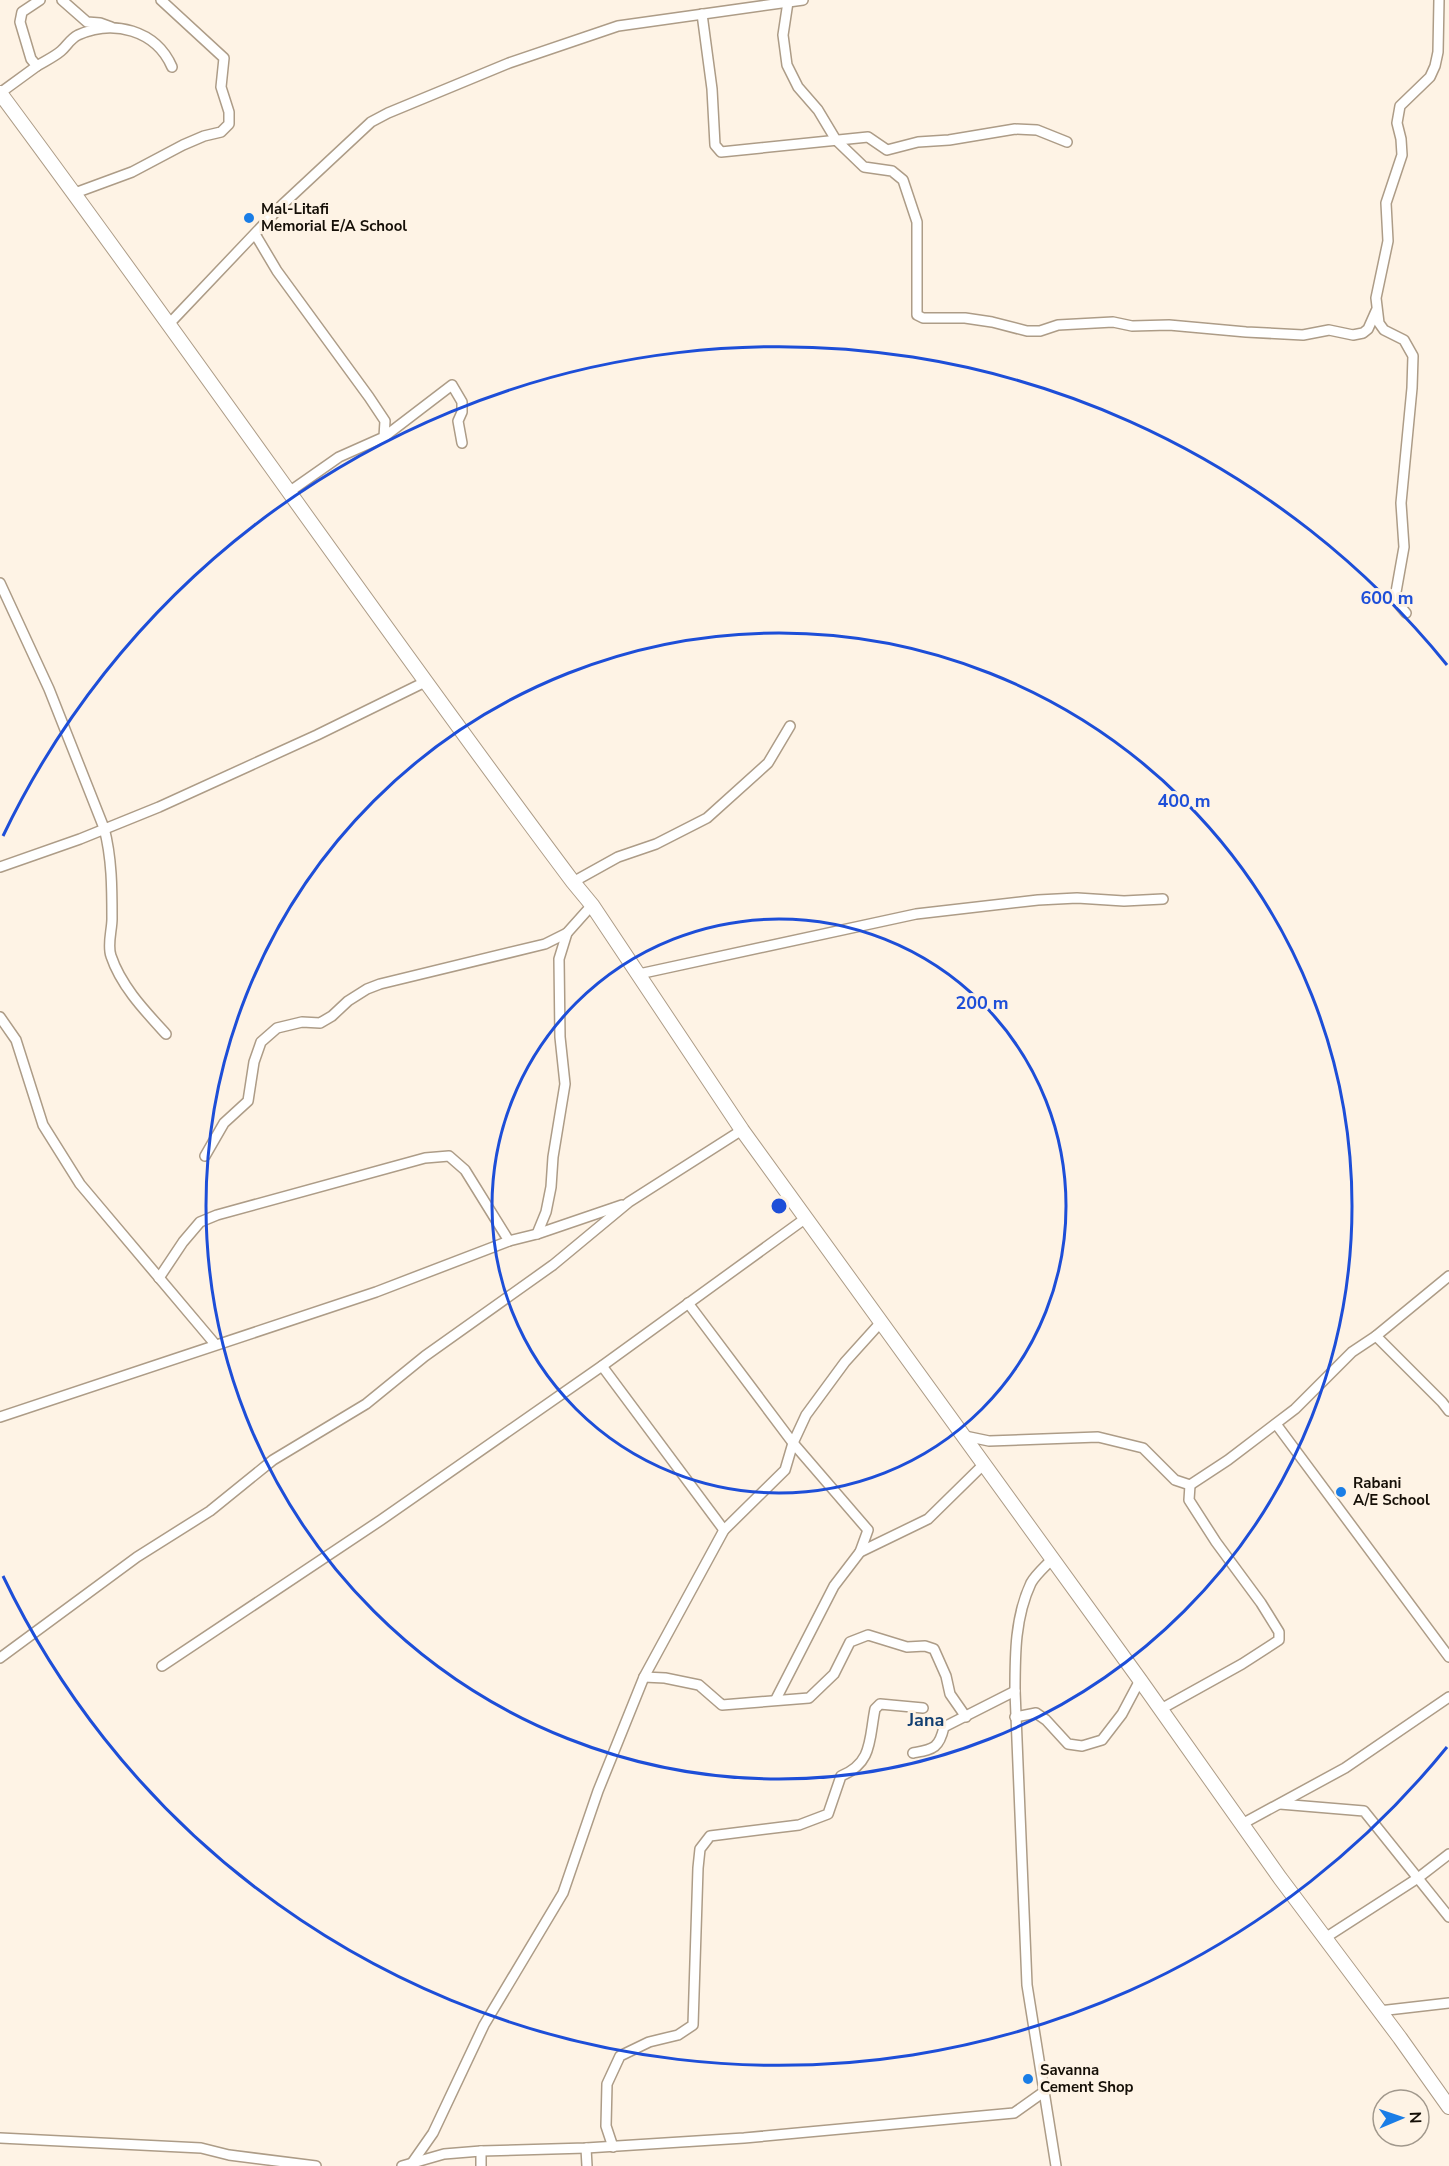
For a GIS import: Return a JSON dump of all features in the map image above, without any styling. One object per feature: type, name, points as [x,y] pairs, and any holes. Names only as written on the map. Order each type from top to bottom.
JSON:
[{"type":"main road","points":[[0,93],[75,193],[425,682],[592,905],[742,1130],[1053,1558],[1324,1938],[1449,2107]]},
{"type":"street","points":[[37,66],[31,59],[20,22],[22,12],[40,0]]},
{"type":"street","points":[[62,0],[87,22],[100,22],[112,27]]},
{"type":"street","points":[[75,193],[132,172],[183,145],[221,132],[229,124],[229,112],[221,87],[224,58],[161,0]]},
{"type":"street","points":[[169,324],[282,206],[371,122],[388,113],[509,63],[618,26],[804,0]]},
{"type":"street","points":[[1435,0],[1439,13]]},
{"type":"street","points":[[1406,613],[1397,602],[1396,592],[1404,547],[1401,503],[1413,356],[1404,340],[1384,330],[1376,312],[1376,298],[1388,241],[1386,203],[1402,156],[1397,123],[1400,106],[1430,77],[1435,66],[1438,52],[1439,0]]},
{"type":"street","points":[[787,1],[783,35],[787,65],[798,87],[818,110],[836,140],[864,167],[892,171],[903,180],[916,222],[917,315],[923,318],[965,318],[1027,331],[1040,331],[1058,325],[1113,322],[1132,326],[1169,325],[1303,335],[1329,330],[1353,335],[1363,333],[1368,329],[1376,312]]},
{"type":"street","points":[[702,14],[712,89],[715,145],[721,152],[868,137],[887,150],[918,142],[949,140],[1015,129],[1037,130],[1067,142]]},
{"type":"street","points":[[0,93],[61,51],[71,39],[80,34],[112,27],[121,27],[148,37],[167,55],[172,67]]},
{"type":"street","points":[[255,234],[277,271],[385,421],[384,437]]},
{"type":"street","points":[[290,492],[339,457],[384,437],[452,385],[462,402],[462,412],[458,421],[462,443]]},
{"type":"street","points":[[0,583],[49,689],[104,828],[110,852],[112,922],[110,953],[121,977],[138,1004],[166,1034]]},
{"type":"street","points":[[0,867],[80,839],[159,807],[425,682]]},
{"type":"street","points":[[573,882],[618,857],[656,844],[707,818],[768,763],[790,726]]},
{"type":"street","points":[[639,974],[916,914],[1038,900],[1077,898],[1124,902],[1163,899]]},
{"type":"street","points":[[205,1156],[224,1123],[248,1101],[254,1062],[261,1041],[277,1028],[302,1022],[320,1023],[332,1016],[348,1001],[380,984],[545,944],[567,933],[592,905]]},
{"type":"street","points":[[537,1234],[546,1212],[551,1187],[553,1157],[565,1084],[560,1037],[559,958],[567,933]]},
{"type":"street","points":[[0,1017],[16,1040],[43,1125],[80,1184],[215,1344]]},
{"type":"street","points":[[0,1658],[137,1557],[210,1511],[273,1460],[366,1404],[425,1356],[553,1265],[629,1202],[742,1130]]},
{"type":"street","points":[[159,1278],[183,1242],[200,1222],[208,1218],[425,1158],[449,1156],[465,1170],[509,1240]]},
{"type":"street","points":[[0,1417],[376,1292],[509,1240],[537,1234],[629,1202]]},
{"type":"street","points":[[162,1666],[381,1520],[602,1366],[806,1218]]},
{"type":"street","points":[[1190,1485],[1228,1460],[1295,1409],[1352,1352],[1376,1336],[1449,1276]]},
{"type":"street","points":[[687,1303],[793,1443],[868,1530],[860,1552],[834,1586],[776,1699]]},
{"type":"street","points":[[407,2164],[433,2133],[484,2025],[563,1893],[598,1791],[644,1677],[724,1530],[785,1470],[793,1443],[806,1415],[845,1362],[882,1321]]},
{"type":"street","points":[[1376,1336],[1449,1411]]},
{"type":"street","points":[[602,1366],[724,1530]]},
{"type":"street","points":[[1276,1424],[1449,1657]]},
{"type":"street","points":[[965,1436],[989,1441],[1098,1437],[1143,1448],[1175,1480],[1190,1485]]},
{"type":"street","points":[[860,1552],[928,1519],[984,1464]]},
{"type":"street","points":[[1161,1709],[1242,1664],[1279,1640],[1279,1632],[1261,1603],[1216,1542],[1189,1500],[1190,1485]]},
{"type":"street","points":[[1053,1558],[1032,1581],[1020,1616],[1014,1647],[1027,1985],[1056,2166]]},
{"type":"street","points":[[644,1677],[665,1678],[699,1685],[722,1704],[809,1698],[834,1674],[850,1642],[868,1635],[906,1647],[925,1646],[934,1649],[946,1676],[950,1694],[966,1717]]},
{"type":"street","points":[[1015,1717],[1036,1713],[1046,1720],[1068,1744],[1082,1746],[1102,1740],[1122,1714],[1140,1680]]},
{"type":"street","points":[[913,1753],[931,1750],[941,1742],[944,1727],[1015,1691]]},
{"type":"street","points":[[1242,1824],[1346,1768],[1449,1697]]},
{"type":"street","points":[[613,2147],[606,2126],[607,2084],[620,2056],[649,2042],[678,2035],[693,2025],[700,1849],[710,1836],[799,1825],[828,1814],[841,1776],[851,1772],[866,1759],[875,1709],[880,1704],[922,1708]]},
{"type":"street","points":[[1280,1804],[1364,1811],[1449,1917]]},
{"type":"street","points":[[1324,1938],[1418,1878],[1449,1854]]},
{"type":"street","points":[[1379,2010],[1449,2003]]},
{"type":"street","points":[[407,2164],[444,2154],[613,2147],[744,2138],[1014,2113],[1045,2091]]},
{"type":"street","points":[[0,2138],[201,2148],[229,2155],[315,2166]]},
{"type":"street","points":[[586,2148],[587,2166]]},
{"type":"street","points":[[481,2151],[481,2166]]},
{"type":"place","name":"Mal-Litafi Memorial E/A School","points":[[249,218]]},
{"type":"place","name":"Rabani A/E School","points":[[1341,1492]]},
{"type":"place","name":"Savanna Cement Shop","points":[[1028,2079]]},
{"type":"district","name":"Jana","points":[[926,1720]]}]
